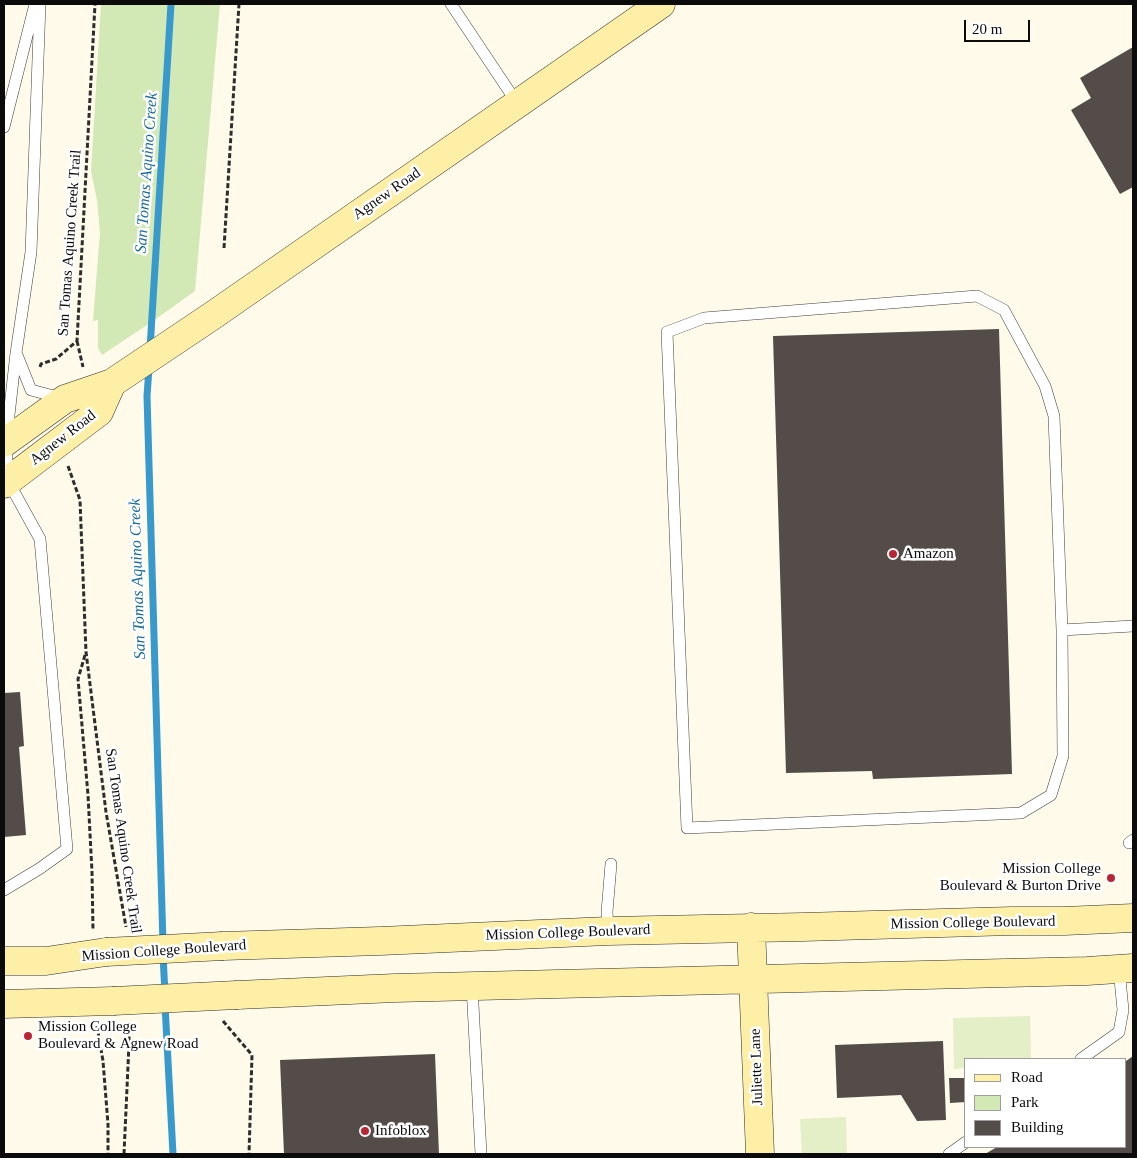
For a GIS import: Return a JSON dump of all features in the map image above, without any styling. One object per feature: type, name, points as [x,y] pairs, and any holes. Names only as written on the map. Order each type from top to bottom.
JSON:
[{"type":"main road","name":"Agnew Road","points":[[5,443],[65,399],[112,383],[212,316],[660,4]]},
{"type":"main road","name":"Agnew Road","points":[[5,481],[99,412],[112,383]]},
{"type":"main road","name":"Mission College Boulevard","points":[[4,961],[46,961],[109,939],[223,946],[608,931],[1133,918]]},
{"type":"main road","name":"Juliette Lane","points":[[752,928],[760,1154]]},
{"type":"main road","points":[[4,1004],[395,988],[1126,969]]},
{"type":"lane","points":[[4,127],[35,4]]},
{"type":"lane","points":[[4,890],[67,849],[40,539],[5,481],[5,443],[31,252],[40,4]]},
{"type":"lane","points":[[450,4],[517,104]]},
{"type":"lane","points":[[977,296],[1004,310],[1046,386],[1054,416],[1062,630],[1063,756],[1051,796],[1020,814],[687,828],[667,332],[704,318],[977,296]]},
{"type":"lane","points":[[16,353],[31,390],[65,399]]},
{"type":"lane","points":[[1062,630],[1133,626]]},
{"type":"lane","points":[[608,931],[607,912],[611,864]]},
{"type":"lane","points":[[1082,1058],[1119,1032],[1123,1010],[1126,969]]},
{"type":"lane","points":[[472,986],[481,1154]]},
{"type":"lane","points":[[950,1154],[964,1144]]},
{"type":"path","name":"San Tomas Aquino Creek Trail","points":[[31,390],[41,364],[56,359],[77,341],[95,4]]},
{"type":"path","points":[[224,248],[239,4]]},
{"type":"path","name":"San Tomas Aquino Creek Trail","points":[[68,464],[80,500],[86,652],[106,812],[126,926],[109,939],[92,872],[88,795],[78,679],[86,652]]},
{"type":"path","points":[[225,995],[215,1012],[252,1055],[249,1154]]},
{"type":"path","points":[[124,1154],[129,1024]]},
{"type":"path","points":[[98,1026],[108,1124],[108,1154]]},
{"type":"green space","points":[[101,4],[220,4],[195,291],[102,355],[98,348],[98,320],[93,321],[100,233],[97,200],[91,171]]},
{"type":"green space","points":[[1030,1016],[1031,1058],[964,1058],[964,1068],[954,1069],[953,1018]]},
{"type":"green space","points":[[846,1117],[847,1154],[802,1154],[800,1119]]},
{"type":"building","points":[[1133,47],[1133,187],[1120,194],[1071,110],[1091,98],[1080,78]]},
{"type":"building","name":"Amazon","points":[[999,329],[1012,774],[873,779],[872,771],[786,773],[773,336]]},
{"type":"building","points":[[20,692],[24,746],[19,747],[26,835],[4,837],[4,693]]},
{"type":"building","points":[[943,1041],[946,1120],[917,1121],[901,1095],[837,1098],[835,1045]]},
{"type":"building","points":[[435,1054],[439,1154],[284,1154],[280,1060]]},
{"type":"building","points":[[1133,1056],[1133,1154],[985,1154],[995,1148],[1127,1148],[1127,1060]]},
{"type":"building","points":[[949,1078],[964,1078],[964,1102],[950,1103]]},
{"type":"waterway","name":"San Tomas Aquino Creek","points":[[150,349],[171,4]]},
{"type":"waterway","name":"San Tomas Aquino Creek","points":[[149,368],[147,396],[163,944]]},
{"type":"waterway","name":"San Tomas Aquino Creek","points":[[163,955],[165,994]]},
{"type":"waterway","name":"San Tomas Aquino Creek","points":[[165,1005],[173,1154]]},
{"type":"place","name":"Amazon","points":[[893,554]]},
{"type":"place","name":"Mission College Boulevard & Burton Drive","points":[[1111,878]]},
{"type":"place","name":"Mission College Boulevard & Agnew Road","points":[[28,1036]]},
{"type":"place","name":"Infoblox","points":[[365,1131]]}]
